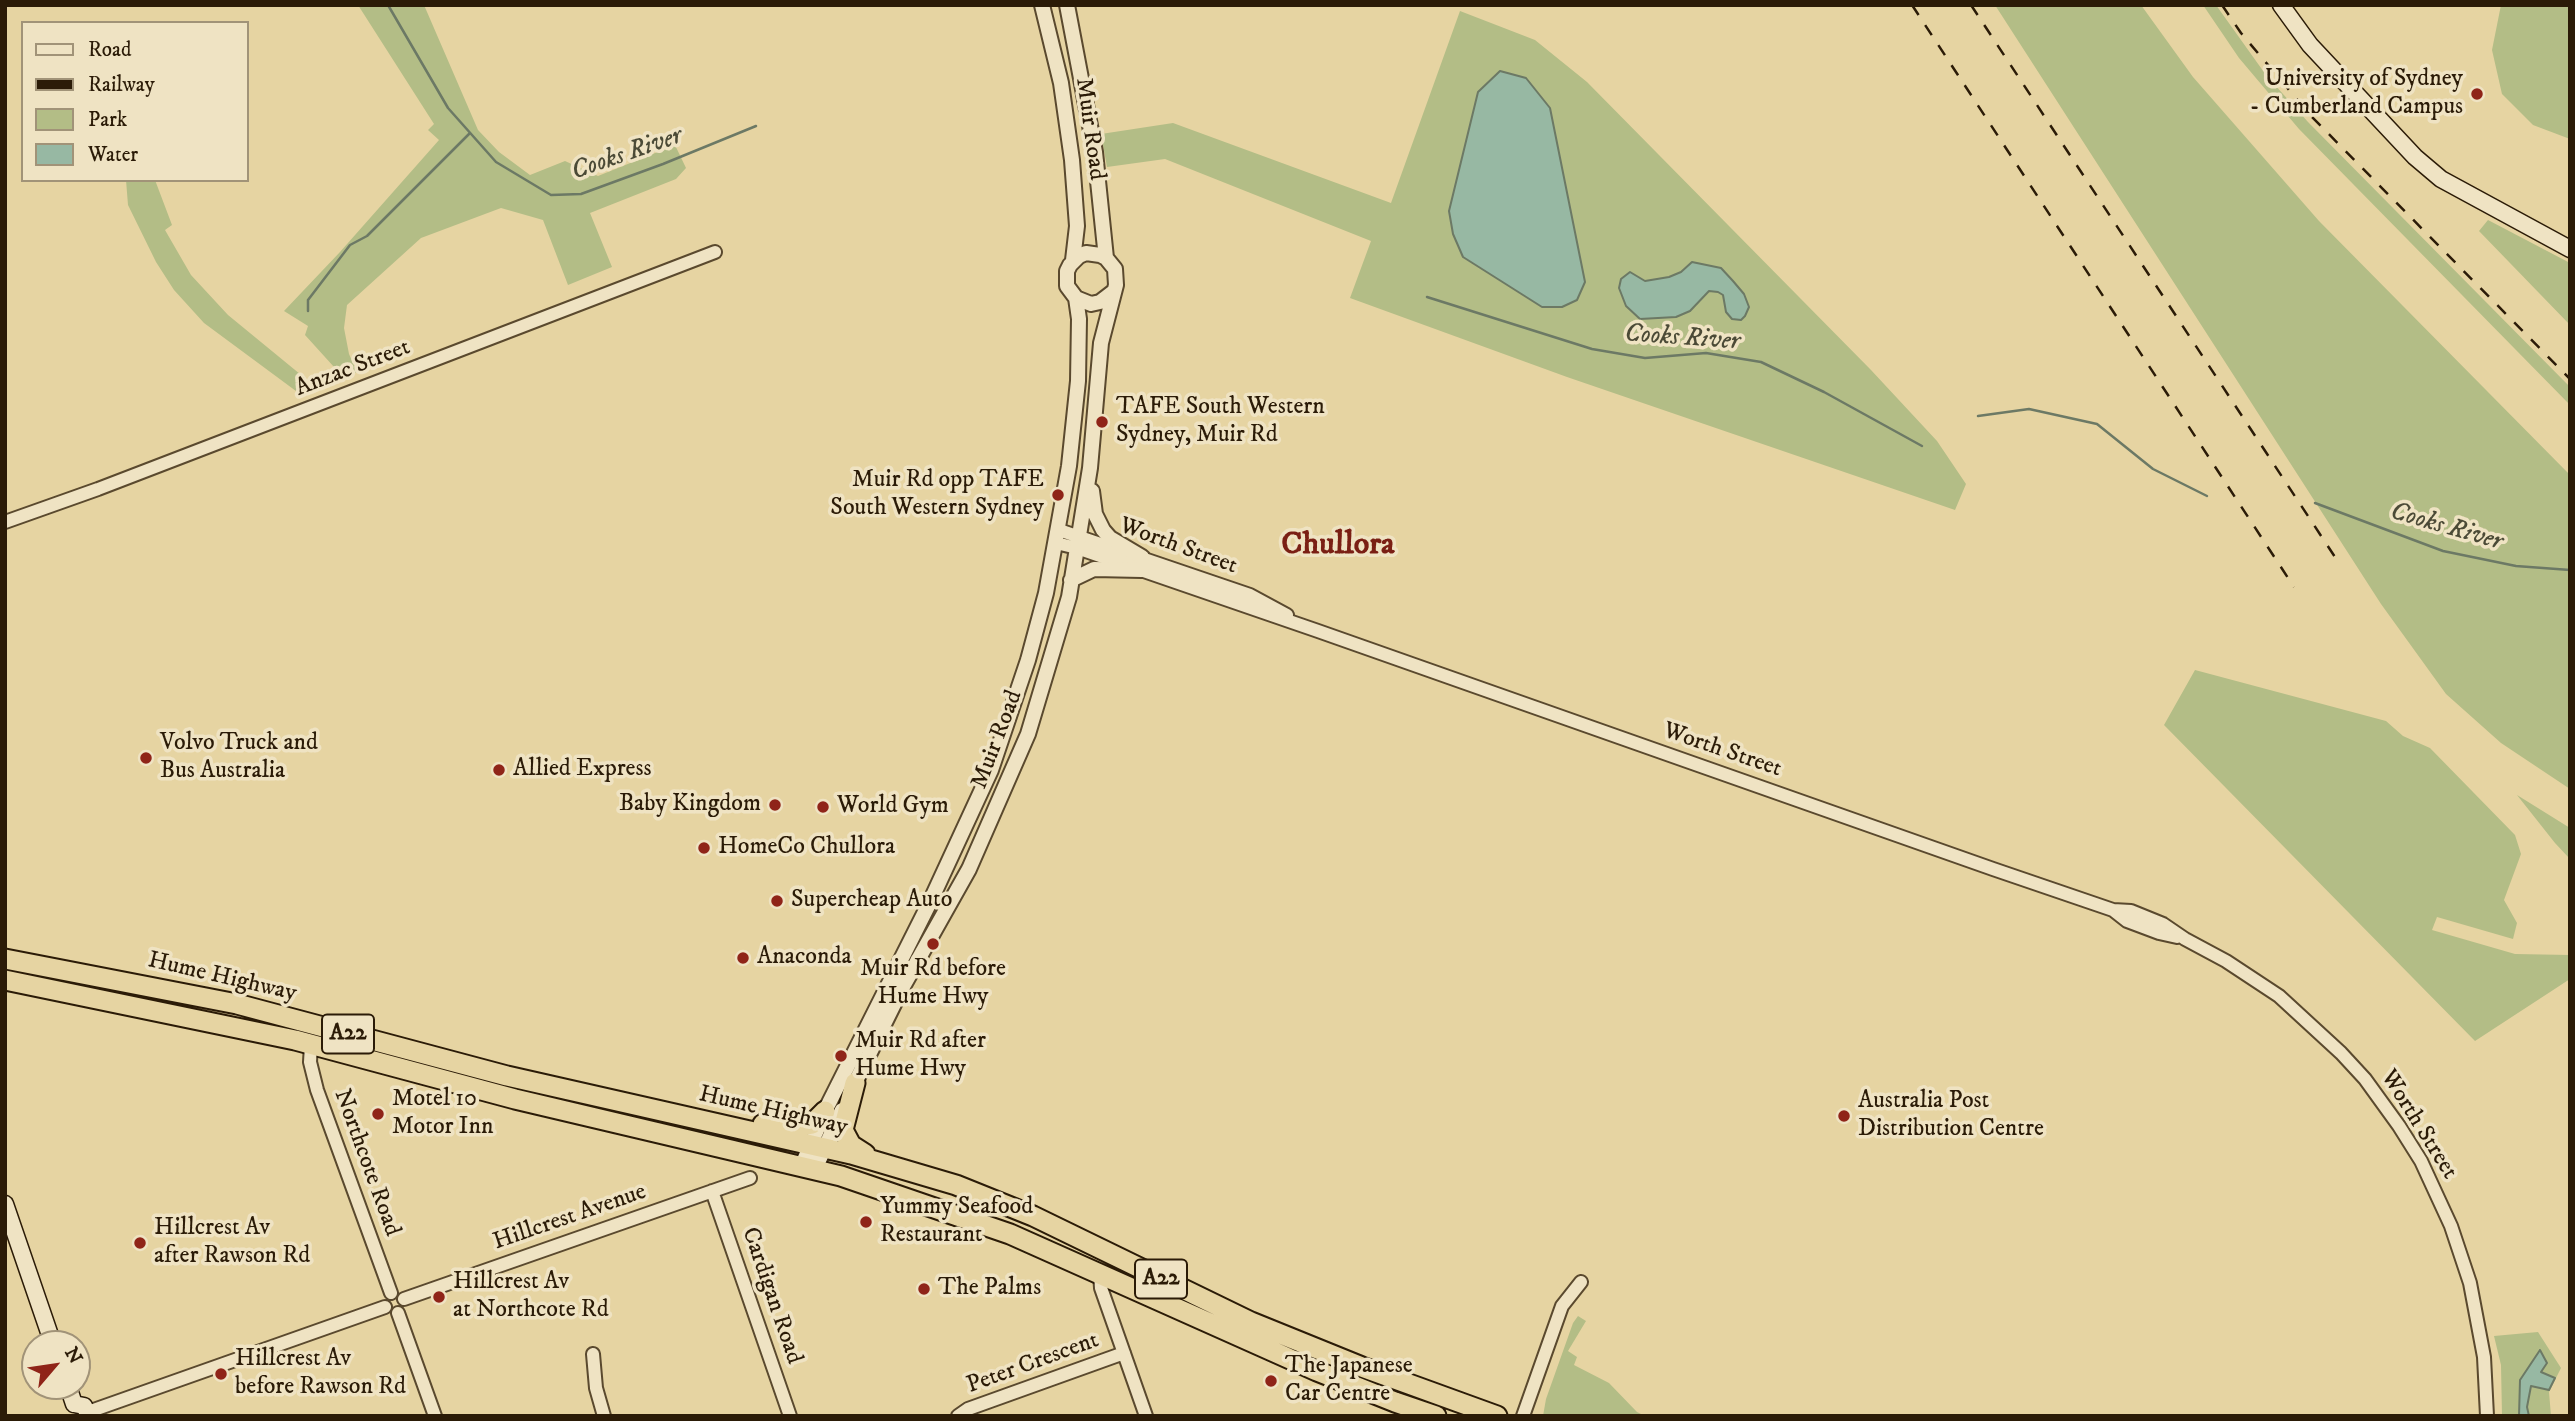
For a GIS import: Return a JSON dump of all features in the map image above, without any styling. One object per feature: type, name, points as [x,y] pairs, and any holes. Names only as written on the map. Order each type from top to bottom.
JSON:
[{"type":"highway","name":"Hume Highway","points":[[5,959],[237,1004],[507,1076],[817,1146],[956,1185],[1033,1216],[1251,1322],[1362,1367],[1497,1416]]},
{"type":"highway","name":"Hume Highway","points":[[5,980],[311,1045],[515,1100],[808,1167],[1010,1234],[1317,1371],[1436,1416]]},
{"type":"highway","points":[[855,1083],[844,1124],[845,1137],[860,1152],[888,1165]]},
{"type":"highway","points":[[689,1118],[799,1126],[812,1124],[825,1111]]},
{"type":"main road","points":[[2281,5],[2310,45],[2415,157],[2441,179],[2570,250]]},
{"type":"main road","points":[[5,1204],[48,1330]]},
{"type":"street","name":"Muir Road","points":[[1042,5],[1061,83],[1072,160],[1077,226],[1073,260]]},
{"type":"street","name":"Muir Road","points":[[1067,5],[1095,152],[1106,258]]},
{"type":"street","name":"Anzac Street","points":[[5,522],[107,486],[715,252]]},
{"type":"street","points":[[1093,253],[1106,258],[1112,263],[1117,276],[1113,292],[1100,302],[1083,303],[1076,298],[1070,293],[1066,279],[1073,260],[1093,253]]},
{"type":"street","name":"Muir Road","points":[[808,1167],[817,1146],[855,1083],[901,990],[969,869],[1028,734],[1072,580],[1090,468],[1101,342],[1113,292]]},
{"type":"street","name":"Muir Road","points":[[817,1146],[825,1111],[930,902],[991,770],[1028,660],[1046,593],[1057,536],[1077,391],[1079,319],[1076,298]]},
{"type":"street","points":[[1090,468],[1095,514],[1100,526],[1110,538],[1142,564]]},
{"type":"street","name":"Worth Street","points":[[1057,536],[1250,595],[1318,631],[2113,910],[2127,921],[2185,939],[2226,961],[2279,996],[2313,1025],[2365,1079],[2421,1161],[2460,1249],[2480,1326],[2487,1416]]},
{"type":"street","points":[[1072,580],[1094,569],[1142,564]]},
{"type":"street","name":"Northcote Road","points":[[311,1045],[310,1062],[317,1090],[391,1293]]},
{"type":"street","name":"Hillcrest Avenue","points":[[404,1299],[750,1178]]},
{"type":"street","name":"Cardigan Road","points":[[712,1191],[790,1416]]},
{"type":"street","points":[[1100,1274],[1101,1288],[1146,1416]]},
{"type":"street","points":[[1523,1416],[1562,1306],[1581,1282]]},
{"type":"street","points":[[391,1293],[397,1293],[404,1299],[403,1309],[398,1312],[392,1313],[386,1307],[386,1297],[391,1293]]},
{"type":"street","points":[[79,1412],[386,1307]]},
{"type":"street","points":[[398,1312],[435,1416]]},
{"type":"street","name":"Peter Crescent","points":[[951,1415],[1124,1353]]},
{"type":"street","points":[[593,1354],[596,1388],[604,1416]]},
{"type":"green space","points":[[358,5],[424,5],[478,130],[499,152],[530,175],[565,161],[598,176],[675,145],[686,168],[676,179],[590,213],[612,267],[568,285],[543,220],[501,208],[421,238],[347,305],[344,328],[349,354],[357,372],[344,378],[305,335],[308,326],[284,311],[439,140],[428,130],[434,124]]},
{"type":"green space","points":[[1995,5],[2141,5],[2193,77],[2319,221],[2570,475],[2570,789],[2501,743],[2446,694],[2381,604]]},
{"type":"green space","points":[[2203,5],[2216,5],[2266,75],[2308,122],[2570,387],[2570,405],[2299,129],[2239,58]]},
{"type":"green space","points":[[2501,5],[2570,5],[2570,139],[2533,125],[2502,94],[2492,50]]},
{"type":"green space","points":[[1460,11],[1535,40],[1587,82],[1871,370],[1937,441],[1966,484],[1955,510],[1567,377],[1350,298],[1371,241],[1165,159],[1107,167],[1101,134],[1173,123],[1391,203]]},
{"type":"green space","points":[[126,182],[156,182],[172,225],[165,230],[191,275],[228,315],[317,388],[300,394],[204,323],[174,290],[156,262],[128,205]]},
{"type":"green space","points":[[2488,220],[2570,263],[2570,325],[2479,231]]},
{"type":"green space","points":[[2195,670],[2386,721],[2403,736],[2430,748],[2515,835],[2521,854],[2504,900],[2517,923],[2513,939],[2437,917],[2432,930],[2515,954],[2570,955],[2570,979],[2475,1041],[2164,725]]},
{"type":"green space","points":[[2517,795],[2570,828],[2570,859],[2555,843]]},
{"type":"green space","points":[[1578,1316],[1586,1321],[1568,1351],[1577,1357],[1574,1365],[1609,1383],[1637,1412],[1645,1416],[1543,1416],[1546,1399],[1573,1323]]},
{"type":"green space","points":[[2538,1332],[2561,1368],[2549,1392],[2551,1416],[2502,1416],[2501,1365],[2494,1336]]},
{"type":"water","points":[[1500,71],[1526,78],[1550,108],[1585,282],[1577,300],[1562,307],[1542,307],[1463,257],[1453,234],[1449,211],[1478,92]]},
{"type":"water","points":[[1692,262],[1721,268],[1744,294],[1749,307],[1741,320],[1732,319],[1726,312],[1723,295],[1718,292],[1709,291],[1690,311],[1676,317],[1640,319],[1626,306],[1619,288],[1621,279],[1630,272],[1645,281],[1669,277],[1681,272]]},
{"type":"water","points":[[2540,1350],[2547,1363],[2541,1372],[2555,1378],[2549,1390],[2531,1386],[2527,1407],[2529,1416],[2519,1416],[2520,1380]]},
{"type":"waterway","name":"Cooks River","points":[[388,5],[448,108],[496,162],[551,195],[581,194],[756,126]]},
{"type":"waterway","points":[[308,311],[308,300],[350,245],[367,236],[470,133]]},
{"type":"waterway","name":"Cooks River","points":[[1427,297],[1592,349],[1645,358],[1706,353],[1761,362],[1824,392],[1922,446]]},
{"type":"waterway","name":"Cooks River","points":[[1978,416],[2029,409],[2097,424],[2153,469],[2207,496]]},
{"type":"waterway","name":"Cooks River","points":[[2315,503],[2443,551],[2516,566],[2570,570]]},
{"type":"railway","points":[[1912,5],[2294,587]]},
{"type":"railway","points":[[1971,5],[2335,557]]},
{"type":"railway","points":[[2222,5],[2241,33],[2311,116],[2570,379]]},
{"type":"place","name":"University of Sydney - Cumberland Campus","points":[[2477,94]]},
{"type":"place","name":"TAFE South Western Sydney, Muir Rd","points":[[1102,422]]},
{"type":"place","name":"Muir Rd opp TAFE South Western Sydney","points":[[1058,495]]},
{"type":"place","name":"Volvo Truck and Bus Australia","points":[[146,758]]},
{"type":"place","name":"Allied Express","points":[[499,770]]},
{"type":"place","name":"Baby Kingdom","points":[[775,805]]},
{"type":"place","name":"World Gym","points":[[823,807]]},
{"type":"place","name":"HomeCo Chullora","points":[[704,848]]},
{"type":"place","name":"Supercheap Auto","points":[[777,901]]},
{"type":"place","name":"Muir Rd before Hume Hwy","points":[[933,944]]},
{"type":"place","name":"Anaconda","points":[[743,958]]},
{"type":"place","name":"Muir Rd after Hume Hwy","points":[[841,1056]]},
{"type":"place","name":"Motel 10 Motor Inn","points":[[378,1114]]},
{"type":"place","name":"Australia Post Distribution Centre","points":[[1844,1116]]},
{"type":"place","name":"Yummy Seafood Restaurant","points":[[866,1222]]},
{"type":"place","name":"Hillcrest Av after Rawson Rd","points":[[140,1243]]},
{"type":"place","name":"The Palms","points":[[924,1289]]},
{"type":"place","name":"Hillcrest Av at Northcote Rd","points":[[439,1297]]},
{"type":"place","name":"Hillcrest Av before Rawson Rd","points":[[221,1374]]},
{"type":"place","name":"The Japanese Car Centre","points":[[1271,1381]]},
{"type":"district","name":"Chullora","points":[[1338,546]]}]
